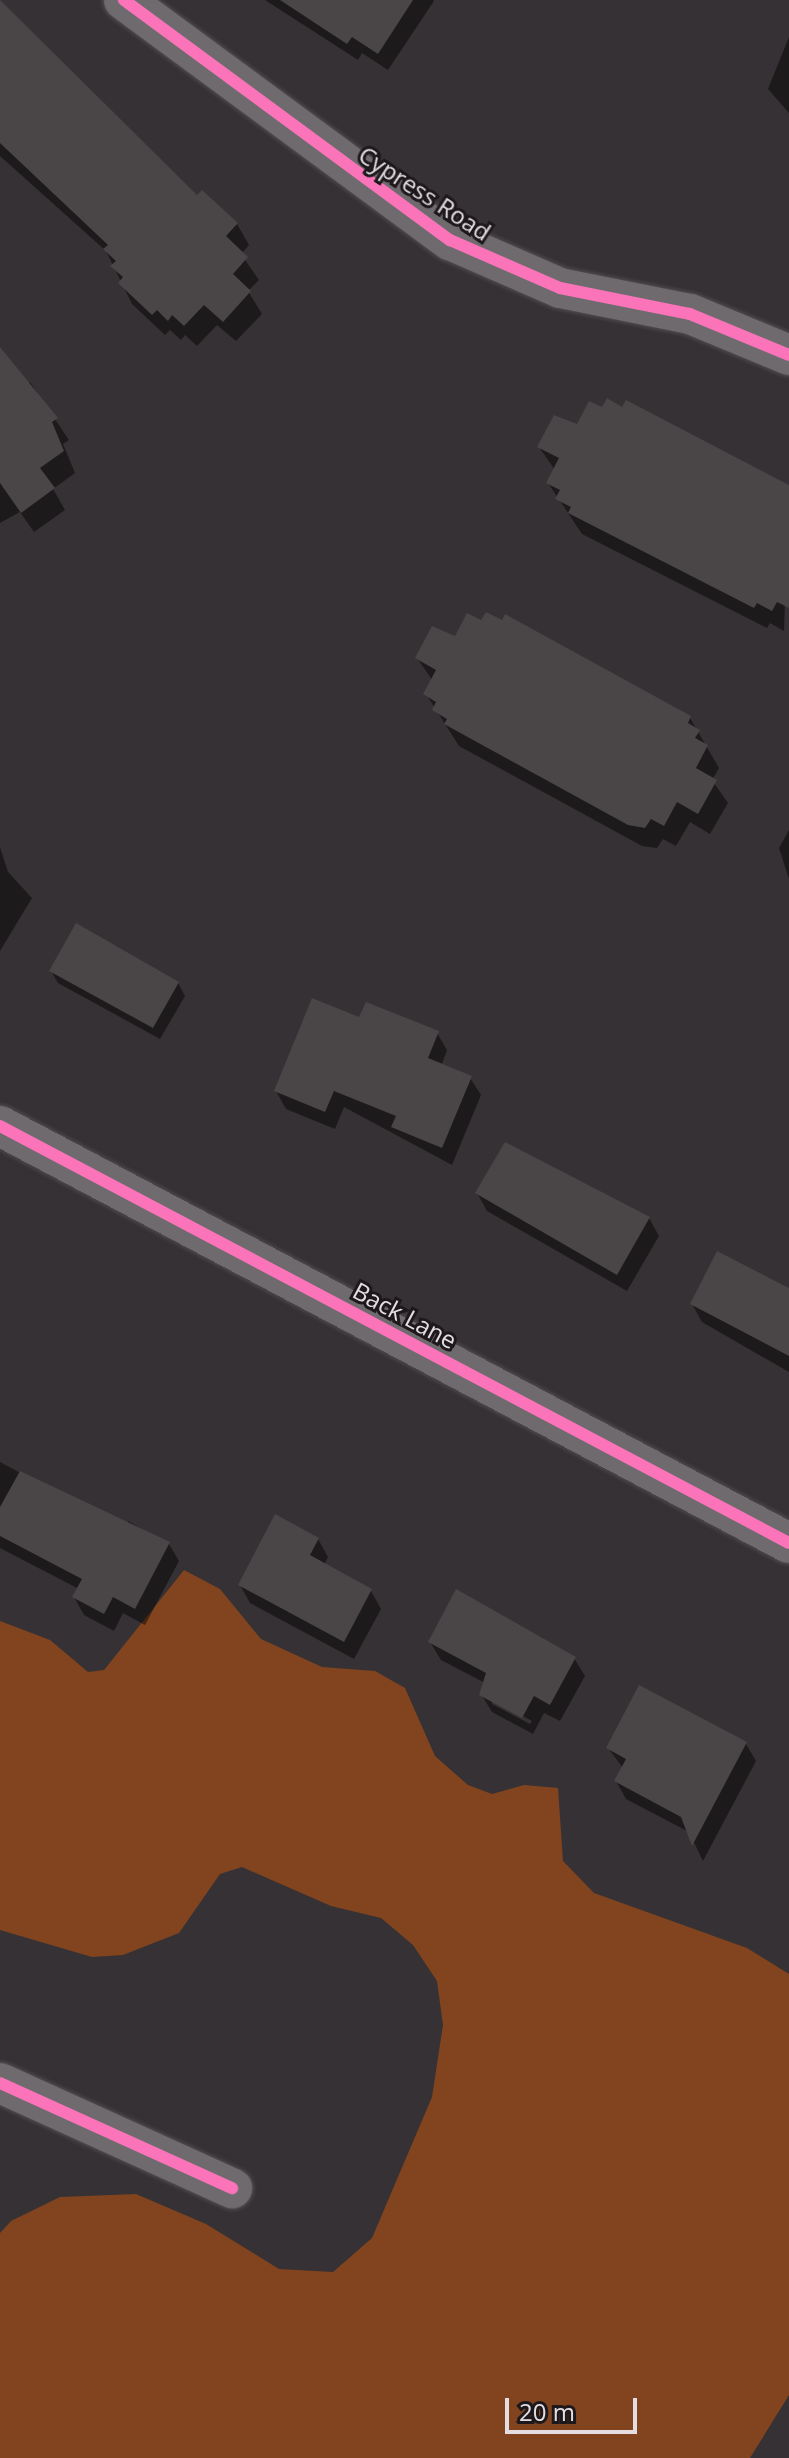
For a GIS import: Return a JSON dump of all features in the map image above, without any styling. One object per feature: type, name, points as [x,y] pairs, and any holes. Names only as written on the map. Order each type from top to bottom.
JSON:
[{"type":"street","name":"Cypress Road","points":[[124,0],[450,240],[546,283],[690,314],[789,355]]},
{"type":"street","name":"Back Lane","points":[[0,1126],[789,1543]]},
{"type":"street","points":[[0,2083],[232,2188]]},
{"type":"shaded area","points":[[184,1570],[220,1589],[261,1639],[322,1667],[375,1671],[405,1688],[435,1756],[468,1785],[492,1794],[524,1785],[558,1788],[563,1861],[594,1893],[747,1948],[789,1974],[789,2395],[750,2458],[0,2458],[0,2233],[11,2221],[60,2197],[136,2194],[206,2224],[279,2269],[333,2272],[372,2238],[432,2097],[443,2025],[437,1981],[413,1945],[381,1918],[331,1906],[242,1867],[220,1874],[179,1933],[123,1955],[92,1957],[0,1930],[0,1621],[50,1640],[88,1672],[104,1670]]},
{"type":"building","points":[[0,0],[197,195],[202,190],[238,223],[226,236],[248,257],[233,274],[251,291],[223,322],[204,305],[184,326],[172,315],[168,321],[157,310],[152,315],[118,283],[123,277],[110,266],[116,261],[103,249],[108,245],[0,143]]},
{"type":"building","points":[[280,0],[413,0],[378,54],[352,37],[347,44]]},
{"type":"building","points":[[0,347],[58,418],[52,422],[64,451],[40,468],[55,488],[21,513],[0,483]]},
{"type":"building","points":[[607,398],[622,407],[626,400],[789,485],[789,608],[777,602],[772,611],[757,603],[754,608],[568,513],[571,507],[555,499],[560,490],[546,483],[559,458],[537,447],[554,415],[577,424],[589,401],[602,407]]},
{"type":"building","points":[[486,612],[502,620],[505,614],[691,716],[688,723],[700,730],[695,738],[708,745],[696,768],[717,780],[698,814],[677,802],[664,826],[651,819],[645,828],[628,825],[444,724],[447,719],[432,710],[436,702],[423,694],[436,670],[415,658],[432,626],[455,636],[467,613],[481,620]]},
{"type":"building","points":[[76,923],[179,982],[153,1028],[49,971]]},
{"type":"building","points":[[312,998],[359,1017],[366,1002],[439,1031],[428,1058],[472,1076],[442,1148],[391,1127],[396,1116],[334,1091],[325,1112],[274,1091]]},
{"type":"building","points":[[505,1142],[650,1217],[617,1275],[475,1193]]},
{"type":"building","points":[[717,1251],[789,1288],[789,1356],[690,1304]]},
{"type":"building","points":[[20,1471],[170,1542],[135,1609],[113,1597],[104,1614],[72,1597],[82,1579],[0,1536],[0,1507]]},
{"type":"building","points":[[275,1514],[319,1538],[310,1555],[372,1589],[344,1642],[238,1585]]},
{"type":"building","points":[[456,1589],[576,1657],[550,1705],[534,1696],[522,1718],[479,1695],[486,1673],[428,1642]]},
{"type":"building","points":[[639,1685],[747,1742],[692,1846],[681,1817],[614,1781],[626,1759],[606,1748]]},
{"type":"cycle path","points":[[124,0],[450,240],[560,288],[690,314],[789,355]]},
{"type":"cycle path","points":[[0,1126],[789,1543]]},
{"type":"cycle path","points":[[0,2083],[232,2188]]}]
